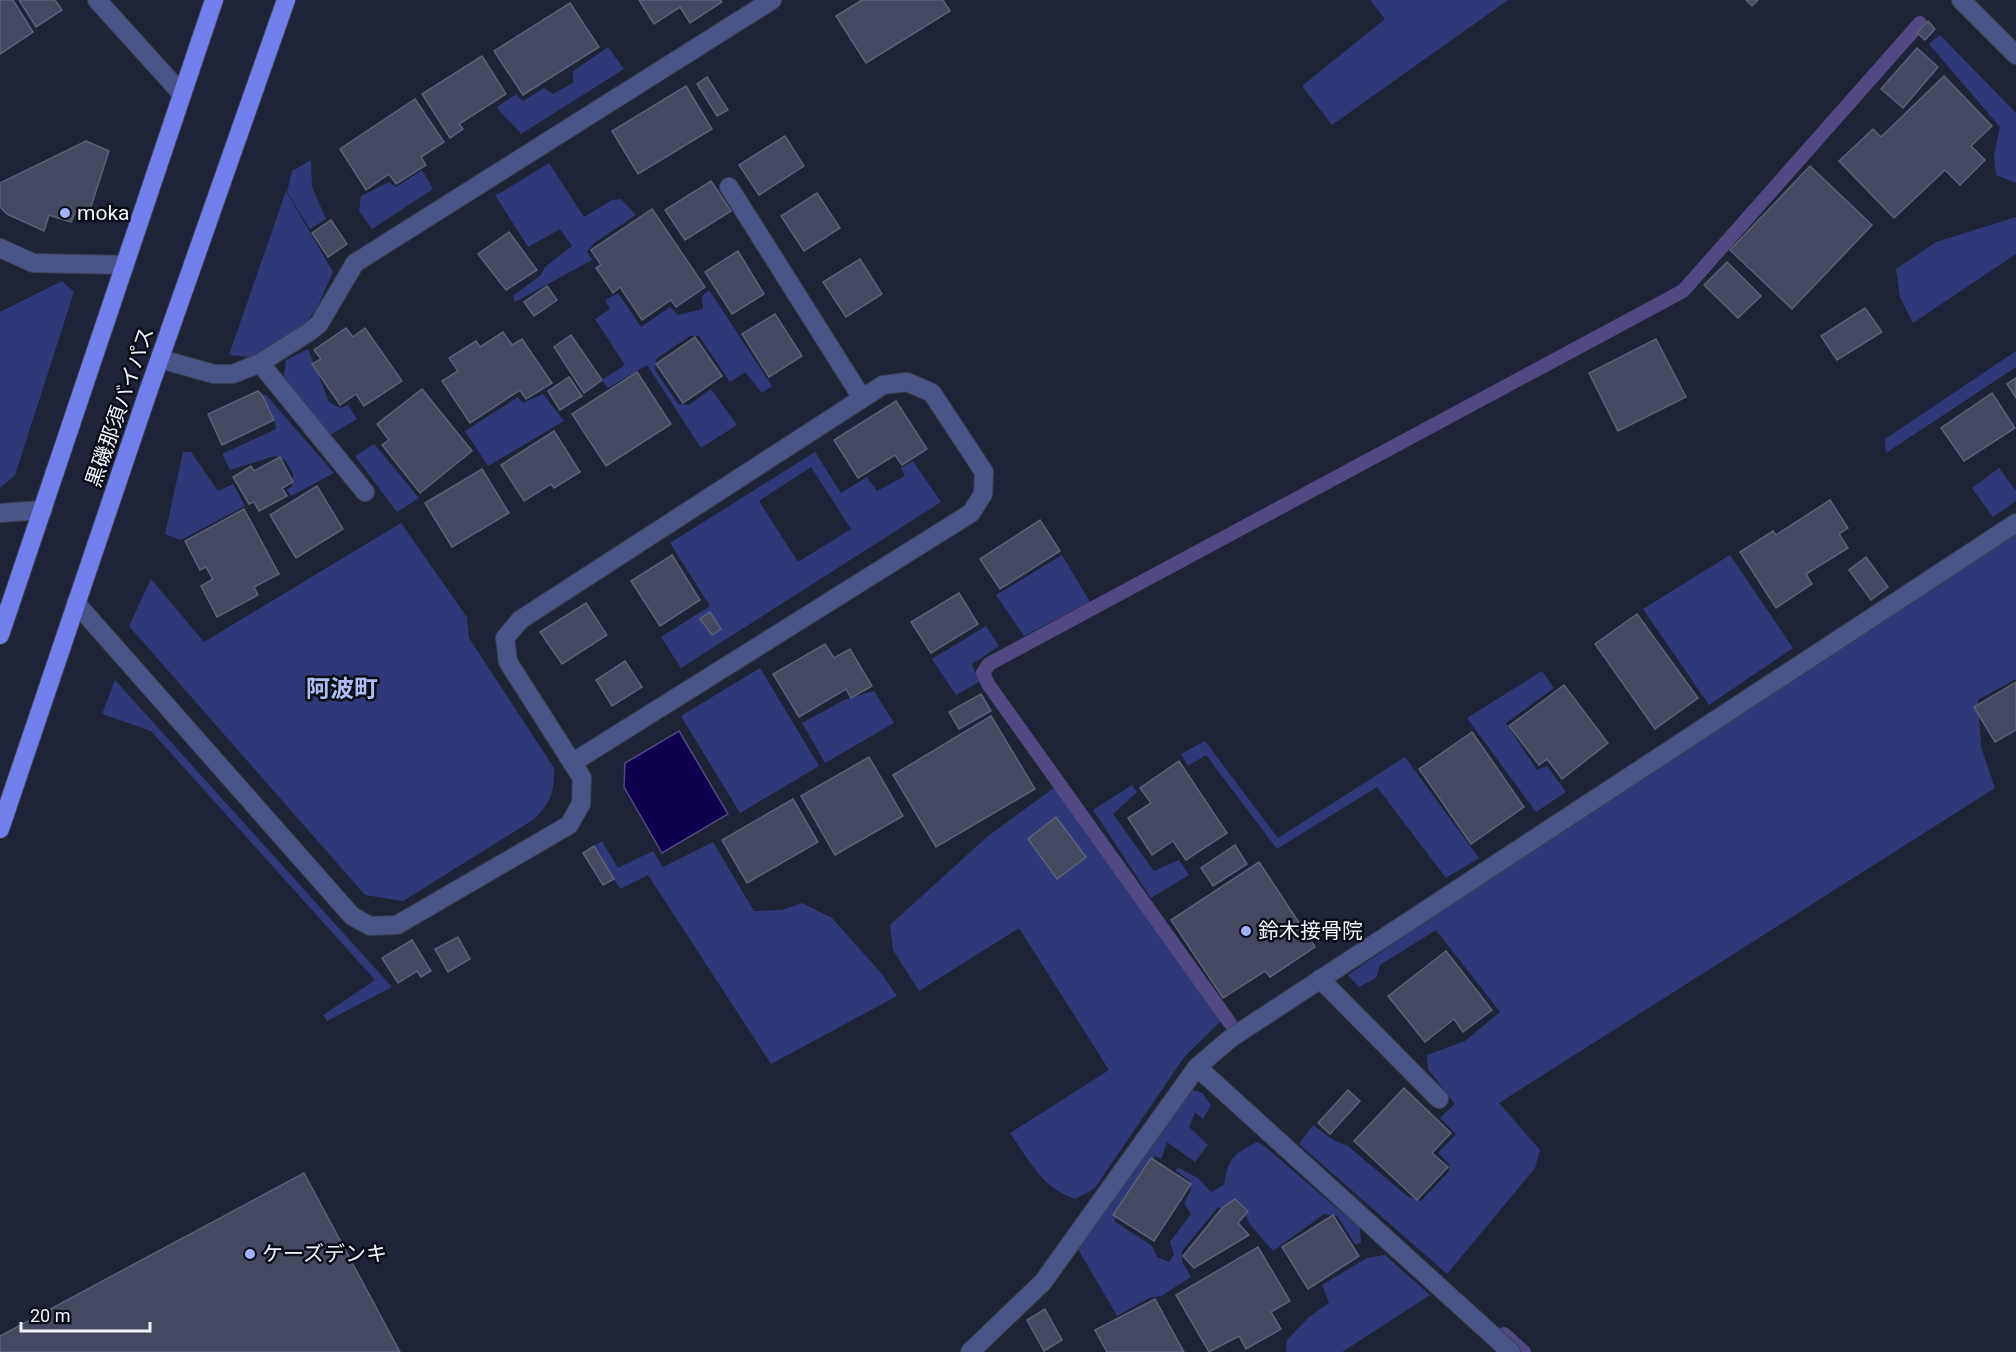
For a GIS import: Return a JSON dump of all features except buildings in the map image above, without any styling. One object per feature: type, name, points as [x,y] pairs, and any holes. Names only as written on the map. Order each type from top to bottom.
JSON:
[{"type":"main road","name":"黒磯那須バイパス","points":[[0,635],[214,0]]},
{"type":"main road","name":"黒磯那須バイパス","points":[[0,829],[159,359],[286,0]]},
{"type":"street","points":[[97,0],[182,94]]},
{"type":"street","points":[[159,359],[214,374],[232,374],[260,363],[309,333],[319,324],[355,263],[772,0]]},
{"type":"street","points":[[1960,0],[2016,56]]},
{"type":"street","points":[[729,187],[862,398]]},
{"type":"street","points":[[0,248],[33,262],[125,265]]},
{"type":"street","points":[[260,363],[365,492]]},
{"type":"street","points":[[76,603],[352,916],[370,926],[397,925],[569,825],[581,804],[582,778],[572,763],[508,662],[505,638],[520,620],[882,385],[908,382],[932,393],[984,472],[983,494],[971,513],[572,763]]},
{"type":"street","points":[[0,513],[43,510]]},
{"type":"street","points":[[970,1352],[1043,1282],[1197,1067],[1231,1038],[2016,523]]},
{"type":"street","points":[[1320,979],[1439,1099]]},
{"type":"street","points":[[1197,1067],[1510,1352]]},
{"type":"shaded area","points":[[1370,0],[1508,0],[1332,125],[1302,86],[1385,19]]},
{"type":"shaded area","points":[[1940,35],[2016,113],[2016,183],[1996,175],[1994,156],[2000,127],[1929,44]]},
{"type":"shaded area","points":[[608,47],[624,69],[521,134],[497,107],[516,94],[523,101],[544,88],[553,94],[573,83],[573,71]]},
{"type":"shaded area","points":[[311,160],[312,187],[326,219],[310,229],[287,192],[292,171]]},
{"type":"shaded area","points":[[549,163],[584,217],[612,200],[621,199],[636,215],[594,243],[587,252],[592,260],[515,302],[513,296],[541,275],[545,267],[572,246],[560,229],[528,247],[495,195]]},
{"type":"shaded area","points":[[422,170],[433,189],[372,229],[359,211],[361,196],[389,182],[396,187]]},
{"type":"shaded area","points":[[286,191],[333,272],[317,308],[306,323],[251,357],[229,355]]},
{"type":"shaded area","points":[[2016,217],[2016,254],[1913,323],[1900,297],[1896,269],[1936,242]]},
{"type":"shaded area","points":[[62,281],[74,292],[15,475],[0,488],[0,312]]},
{"type":"shaded area","points":[[709,290],[772,386],[762,393],[745,372],[730,382],[699,336],[690,336],[656,359],[655,370],[678,404],[689,405],[711,389],[737,425],[701,448],[647,365],[608,388],[602,380],[625,365],[595,319],[610,309],[605,300],[618,293],[641,327],[670,307],[678,315],[703,309],[702,296]]},
{"type":"shaded area","points":[[308,349],[329,402],[340,408],[348,405],[357,419],[330,435],[284,377],[286,360]]},
{"type":"shaded area","points":[[2016,351],[2016,367],[1886,453],[1885,439]]},
{"type":"shaded area","points":[[543,394],[564,421],[488,466],[465,431],[518,397],[523,403]]},
{"type":"shaded area","points":[[262,395],[266,395],[334,473],[291,496],[287,490],[292,486],[293,474],[285,460],[275,456],[230,470],[222,454],[276,429],[274,419]]},
{"type":"shaded area","points":[[374,444],[419,498],[397,512],[355,456]]},
{"type":"shaded area","points":[[183,452],[191,452],[218,491],[233,484],[245,506],[181,540],[165,534]]},
{"type":"shaded area","points":[[815,452],[841,493],[867,477],[877,491],[905,476],[901,468],[913,461],[941,502],[681,668],[661,637],[710,606],[670,543]],"holes":[[[811,467],[851,529],[798,562],[759,501]]]},
{"type":"shaded area","points":[[1999,468],[2016,491],[2016,501],[1993,517],[1972,488]]},
{"type":"shaded area","points":[[401,523],[467,617],[469,638],[554,768],[548,803],[533,820],[403,901],[365,895],[129,626],[151,579],[204,642]]},
{"type":"shaded area","points":[[2016,529],[2016,679],[1978,700],[1981,747],[1995,788],[1499,1103],[1540,1150],[1535,1168],[1447,1274],[1299,1144],[1313,1125],[1333,1140],[1348,1146],[1407,1196],[1421,1201],[1449,1171],[1449,1164],[1438,1153],[1456,1134],[1440,1118],[1455,1104],[1428,1069],[1427,1055],[1465,1041],[1500,1012],[1436,930],[1380,965],[1376,978],[1359,987],[1348,975],[1492,875]]},
{"type":"shaded area","points":[[1062,555],[1090,602],[1024,636],[996,595]]},
{"type":"shaded area","points":[[1730,555],[1793,648],[1709,705],[1643,609]]},
{"type":"shaded area","points":[[986,626],[999,646],[972,664],[979,682],[956,695],[932,659]]},
{"type":"shaded area","points":[[760,668],[819,766],[740,813],[681,716]]},
{"type":"shaded area","points":[[1542,671],[1554,688],[1506,723],[1537,770],[1547,766],[1566,792],[1536,812],[1467,718]]},
{"type":"shaded area","points":[[115,680],[392,987],[327,1021],[323,1015],[375,980],[151,731],[102,714]]},
{"type":"shaded area","points":[[874,691],[894,723],[825,763],[802,723],[844,700]]},
{"type":"shaded area","points":[[679,731],[728,814],[662,853],[624,787],[625,763]]},
{"type":"shaded area","points":[[1205,741],[1278,838],[1405,757],[1479,858],[1446,878],[1377,787],[1277,849],[1206,755],[1188,766],[1181,754]]},
{"type":"shaded area","points":[[1058,785],[1223,1019],[1185,1056],[1094,1189],[1075,1199],[1054,1188],[1037,1172],[1010,1133],[1109,1070],[1019,928],[919,991],[893,950],[890,925],[988,836]]},
{"type":"shaded area","points":[[1132,785],[1137,792],[1113,814],[1154,871],[1179,860],[1189,875],[1151,898],[1093,810]]},
{"type":"shaded area","points":[[602,841],[618,868],[653,851],[663,867],[713,842],[754,911],[782,910],[802,903],[832,918],[881,973],[897,996],[771,1064],[648,875],[620,889],[594,846]]},
{"type":"shaded area","points":[[1190,1089],[1202,1093],[1211,1105],[1203,1119],[1195,1112],[1189,1127],[1208,1145],[1195,1162],[1167,1142],[1161,1159],[1155,1156],[1114,1221],[1152,1246],[1157,1257],[1169,1262],[1174,1254],[1170,1242],[1191,1214],[1184,1203],[1191,1190],[1190,1181],[1175,1170],[1179,1168],[1198,1178],[1211,1192],[1224,1185],[1227,1169],[1233,1158],[1257,1142],[1360,1228],[1361,1243],[1355,1244],[1337,1216],[1324,1214],[1273,1251],[1249,1223],[1247,1217],[1218,1207],[1182,1251],[1182,1262],[1191,1277],[1161,1296],[1149,1298],[1117,1316],[1078,1249]]},
{"type":"shaded area","points":[[1385,1255],[1430,1295],[1342,1352],[1286,1352],[1287,1340],[1309,1317],[1329,1303],[1322,1285],[1367,1258]]},
{"type":"waterway","points":[[1230,1023],[988,684],[983,673],[989,664],[1683,291],[1920,23]]},
{"type":"waterway","points":[[1504,1334],[1524,1352]]},
{"type":"place","name":"moka","points":[[65,213]]},
{"type":"place","name":"鈴木接骨院","points":[[1246,931]]},
{"type":"place","name":"ケーズデンキ","points":[[250,1254]]},
{"type":"district","name":"阿波町","points":[[342,689]]}]
